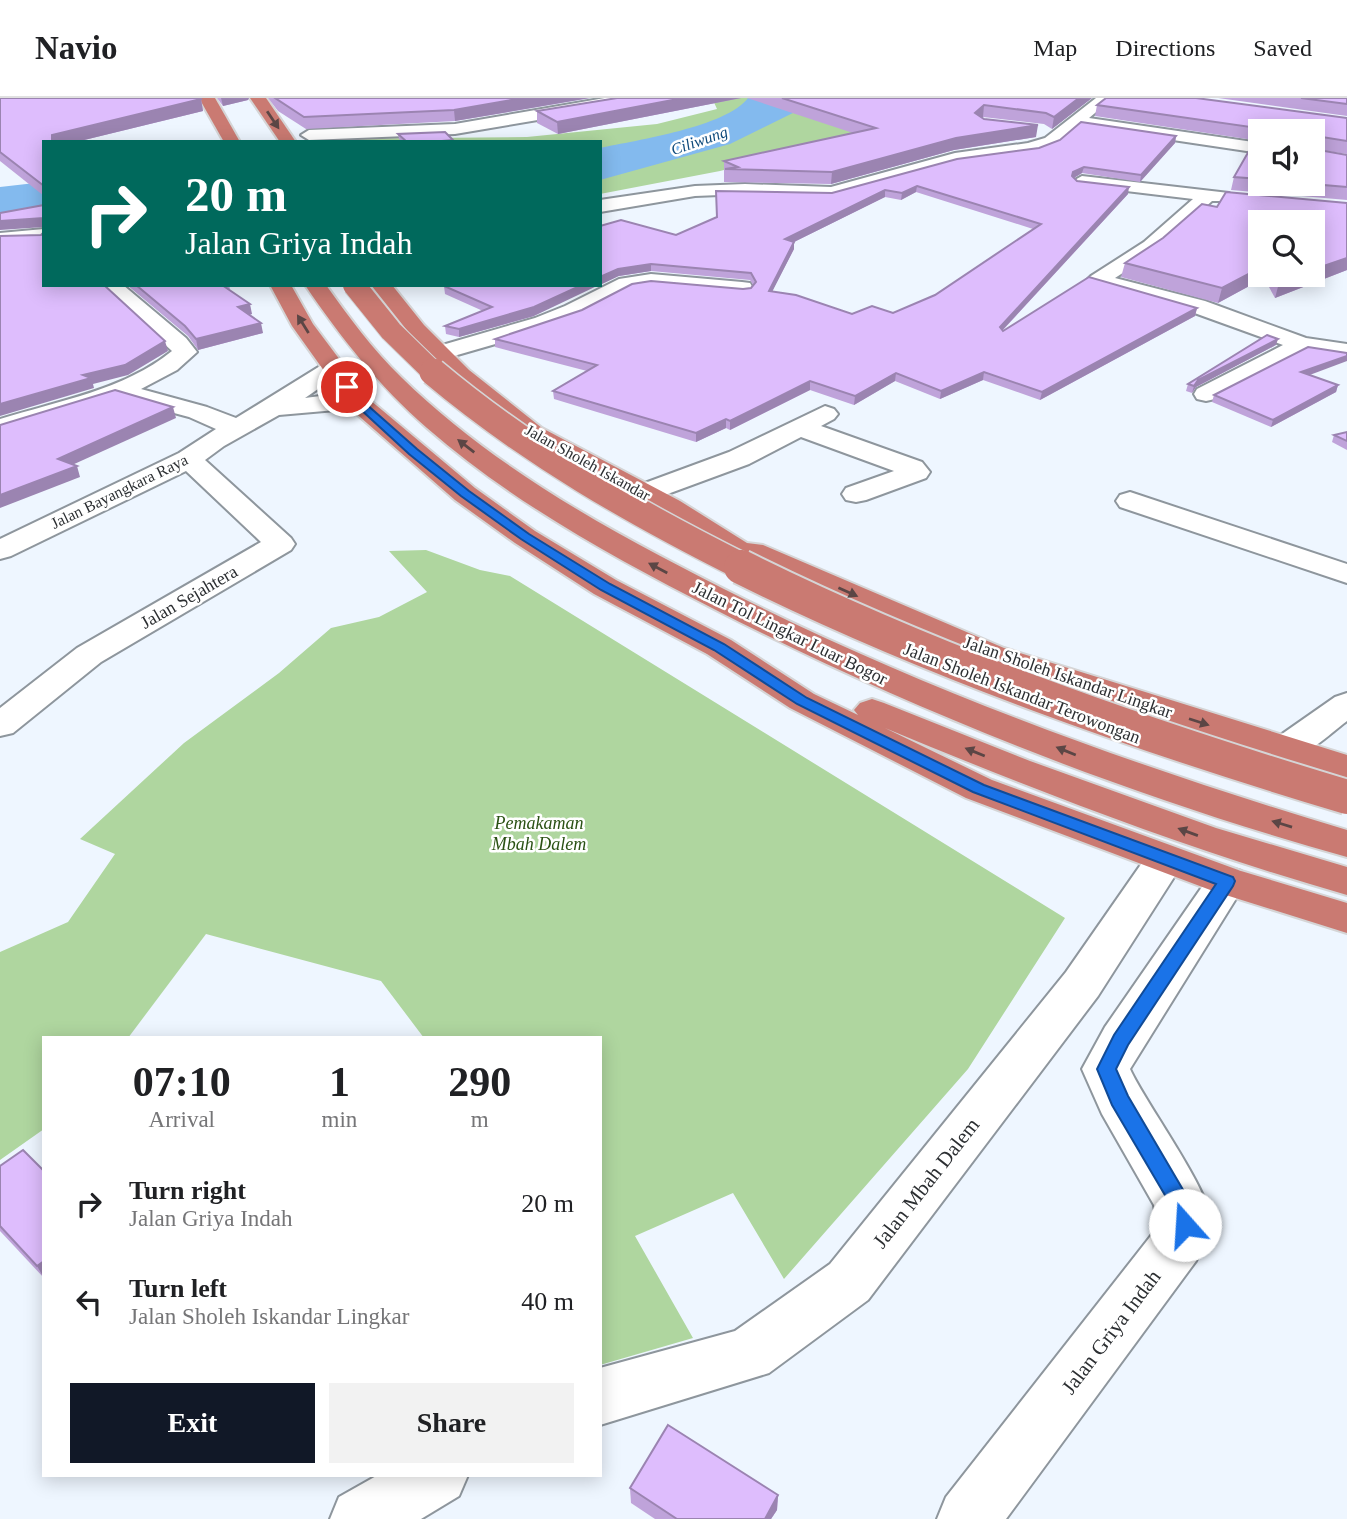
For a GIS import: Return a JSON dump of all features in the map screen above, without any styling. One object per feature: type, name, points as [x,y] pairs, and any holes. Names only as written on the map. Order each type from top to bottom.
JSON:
[{"type":"highway","points":[[207,98],[231,140]]},
{"type":"highway","points":[[258,98],[287,140]]},
{"type":"highway","points":[[281,287],[303,326],[362,405],[465,494],[525,537],[605,587],[719,647],[802,701],[979,789],[1166,860],[1347,918]]},
{"type":"highway","name":"Jalan Tol Lingkar Luar Bogor","points":[[316,287],[331,311],[372,362],[429,416],[506,477],[626,551],[771,627],[898,685],[1077,756],[1254,816],[1347,844]]},
{"type":"highway","points":[[355,287],[368,306],[409,348],[477,408],[589,485],[690,543],[832,610],[1053,699],[1273,776],[1347,797]]},
{"type":"highway","name":"Jalan Sholeh Iskandar","points":[[383,287],[411,324],[440,353],[494,405],[523,427],[555,448],[644,494],[718,537]]},
{"type":"highway","name":"Jalan Sholeh Iskandar Lingkar","points":[[718,537],[992,655],[1347,767]]},
{"type":"highway","name":"Jalan Sholeh Iskandar Terowongan","points":[[718,537],[855,629],[1196,760],[1347,804]]},
{"type":"highway","points":[[719,647],[1017,769],[1202,838],[1347,881]]},
{"type":"street","points":[[602,206],[695,191],[745,189],[831,192],[955,158],[1031,148],[1060,134],[1105,98]]},
{"type":"street","points":[[309,135],[404,136],[480,127],[622,100]]},
{"type":"street","points":[[1074,121],[1248,146]]},
{"type":"street","points":[[1034,131],[1060,134]]},
{"type":"street","points":[[1082,181],[1152,191],[1246,199]]},
{"type":"street","points":[[1131,207],[1152,191]]},
{"type":"street","points":[[1208,196],[1151,246],[1098,280],[1198,306],[1302,344],[1347,351]]},
{"type":"street","points":[[3,238],[42,236]]},
{"type":"street","points":[[440,353],[543,323],[573,311],[626,283],[651,280],[743,288]]},
{"type":"street","points":[[4,421],[115,390],[174,363],[185,352],[112,287]]},
{"type":"street","points":[[1206,394],[1302,344]]},
{"type":"street","name":"Jalan Bayangkara Raya","points":[[0,550],[189,459],[333,368]]},
{"type":"street","points":[[115,390],[198,412],[237,428]]},
{"type":"street","name":"Jalan Bayangkara Raya","points":[[272,409],[335,402],[362,405]]},
{"type":"street","points":[[644,494],[739,457],[825,414]]},
{"type":"street","points":[[799,427],[912,468],[916,472],[856,494]]},
{"type":"street","name":"Jalan Sejahtera","points":[[0,725],[89,655],[280,544],[189,459]]},
{"type":"street","points":[[1130,501],[1347,574]]},
{"type":"street","points":[[1285,749],[1347,704]]},
{"type":"street","name":"Jalan Mbah Dalem","points":[[602,1397],[749,1354],[849,1282],[1082,984],[1166,860]]},
{"type":"street","name":"Jalan Griya Indah","points":[[968,1519],[1177,1244],[1185,1225],[1179,1200],[1119,1100],[1106,1069],[1121,1040],[1227,881]]},
{"type":"street","points":[[361,1519],[434,1477]]},
{"type":"green space","points":[[712,98],[812,98],[896,126],[720,171],[602,194],[602,140],[312,139],[527,137],[657,124],[717,109]]},
{"type":"green space","name":"Pemakaman Mbah Dalem","points":[[426,550],[480,570],[510,576],[1065,918],[968,1069],[784,1279],[733,1193],[635,1236],[693,1338],[602,1364],[602,1036],[422,1036],[381,981],[206,934],[130,1036],[42,1036],[42,1130],[0,1160],[0,952],[68,922],[115,854],[80,839],[184,743],[279,673],[331,628],[379,617],[427,592],[389,551]]},
{"type":"water","name":"Ciliwung","points":[[748,98],[799,110],[730,144],[602,179],[602,148],[680,131],[721,117]]},
{"type":"water","points":[[42,182],[42,208],[0,216],[0,187]]},
{"type":"building","points":[[0,98],[201,99],[52,135],[52,140],[42,140],[42,184],[0,152]]},
{"type":"building","points":[[275,98],[523,98],[454,110],[304,117]]},
{"type":"building","points":[[617,98],[683,98],[557,122],[537,111]]},
{"type":"building","points":[[782,98],[1079,98],[1054,117],[1046,113],[984,105],[975,113],[984,119],[1038,125],[956,138],[832,172],[725,169],[738,167],[724,161],[876,128]]},
{"type":"building","points":[[1106,98],[1196,98],[1347,118],[1347,141],[1325,137],[1325,119],[1248,119],[1248,127],[1097,105]]},
{"type":"building","points":[[1301,98],[1347,98],[1347,104]]},
{"type":"building","points":[[1081,122],[1176,136],[1141,175],[1084,167],[1073,172],[1072,176],[1077,181],[1129,187],[1000,327],[1003,331],[1089,277],[1197,308],[1042,392],[984,372],[941,391],[896,373],[855,396],[810,381],[730,421],[726,419],[696,433],[553,391],[597,365],[495,339],[582,310],[632,284],[651,281],[743,289],[751,288],[756,282],[751,273],[651,264],[618,269],[602,276],[602,225],[621,220],[676,235],[717,217],[716,191],[832,193],[957,159],[1039,148],[1060,140]],"holes":[[[917,186],[1041,224],[935,295],[893,313],[872,306],[852,314],[796,295],[769,291],[794,242],[785,239],[885,190],[902,193]]]},
{"type":"building","points":[[445,132],[453,140],[405,140],[398,134]]},
{"type":"building","points":[[1325,151],[1347,155],[1347,187],[1325,185]]},
{"type":"building","points":[[1248,152],[1248,178],[1234,177]]},
{"type":"building","points":[[1226,192],[1347,203],[1347,258],[1325,266],[1325,210],[1248,210],[1248,274],[1222,288],[1125,263],[1163,238],[1202,204],[1217,207]]},
{"type":"building","points":[[42,205],[42,218],[0,221],[0,213]]},
{"type":"building","points":[[41,235],[42,287],[106,287],[165,341],[125,365],[83,375],[91,378],[0,404],[0,236]]},
{"type":"building","points":[[138,287],[225,287],[250,304],[238,307],[261,323],[196,339],[185,326]]},
{"type":"building","points":[[446,287],[578,287],[534,307],[459,329],[445,326],[492,307]]},
{"type":"building","points":[[1267,335],[1278,339],[1198,380],[1194,386],[1188,384]]},
{"type":"building","points":[[1308,347],[1347,353],[1347,356],[1301,372],[1338,385],[1273,420],[1214,395]]},
{"type":"building","points":[[115,390],[173,407],[58,459],[77,466],[0,495],[0,425]]},
{"type":"building","points":[[1347,432],[1347,441],[1334,435]]},
{"type":"building","points":[[23,1150],[42,1169],[42,1262],[37,1266],[0,1226],[0,1166]]},
{"type":"building","points":[[668,1425],[778,1495],[765,1519],[677,1519],[630,1488]]},
{"type":"route","points":[[347,387],[362,405],[413,452],[525,537],[605,587],[719,647],[802,701],[979,789],[1227,881],[1121,1040],[1106,1069],[1119,1100],[1179,1200],[1185,1225]]}]
